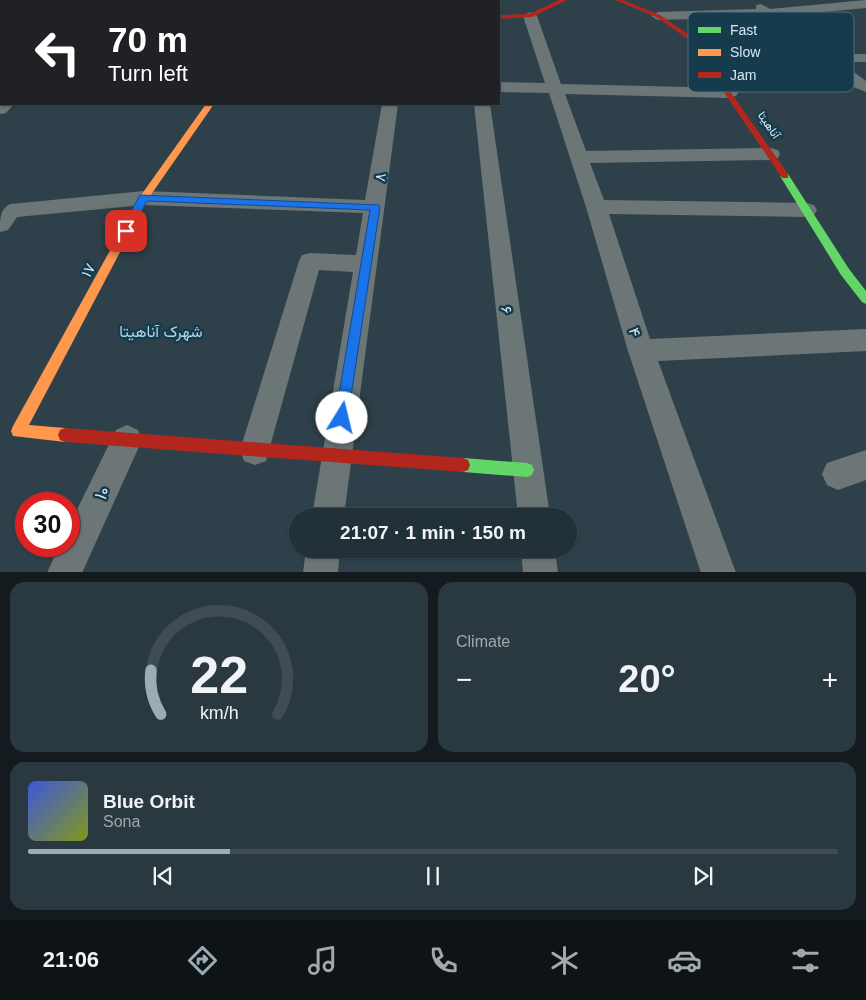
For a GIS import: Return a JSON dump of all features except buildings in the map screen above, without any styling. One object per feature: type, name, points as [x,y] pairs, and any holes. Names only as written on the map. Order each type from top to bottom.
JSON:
[{"type":"street","points":[[500,17],[530,16],[564,0]]},
{"type":"street","name":"آناهیتا","points":[[618,0],[658,16],[688,37]]},
{"type":"street","points":[[752,0],[767,12]]},
{"type":"street","points":[[774,12],[825,3],[866,4]]},
{"type":"street","points":[[658,16],[688,15]]},
{"type":"street","name":"۴","points":[[530,16],[596,207],[641,351],[719,572]]},
{"type":"street","points":[[854,81],[866,87]]},
{"type":"street","points":[[500,87],[730,93]]},
{"type":"street","name":"آناهیتا","points":[[730,93],[807,210],[845,272],[866,299]]},
{"type":"street","name":"۱۷","points":[[127,440],[18,431],[144,198],[209,105]]},
{"type":"street","name":"۸","points":[[329,508],[376,207],[390,105]]},
{"type":"street","name":"۶","points":[[482,105],[533,508]]},
{"type":"street","points":[[578,157],[771,154]]},
{"type":"street","points":[[0,225],[11,211],[144,198],[376,207]]},
{"type":"street","points":[[596,207],[807,210]]},
{"type":"street","points":[[255,450],[310,261],[366,264]]},
{"type":"street","points":[[641,351],[866,340]]},
{"type":"street","points":[[127,440],[527,470]]},
{"type":"street","name":"۱۰","points":[[64,572],[127,440]]},
{"type":"street","points":[[320,572],[322,558]]},
{"type":"street","points":[[539,558],[541,572]]},
{"type":"traffic: fast","points":[[785,176],[845,272],[866,299]]},
{"type":"traffic: fast","points":[[463,465],[527,470]]},
{"type":"traffic: slow","points":[[65,435],[18,431],[144,198],[209,105]]},
{"type":"traffic: jam","points":[[500,17],[530,16],[564,0]]},
{"type":"traffic: jam","points":[[618,0],[658,16],[688,37]]},
{"type":"traffic: jam","points":[[727,92],[785,176]]},
{"type":"traffic: jam","points":[[65,435],[463,465]]},
{"type":"district","name":"شهرک آناهیتا","points":[[161,331]]},
{"type":"route","points":[[126,231],[144,198],[376,207],[342,418]]}]
